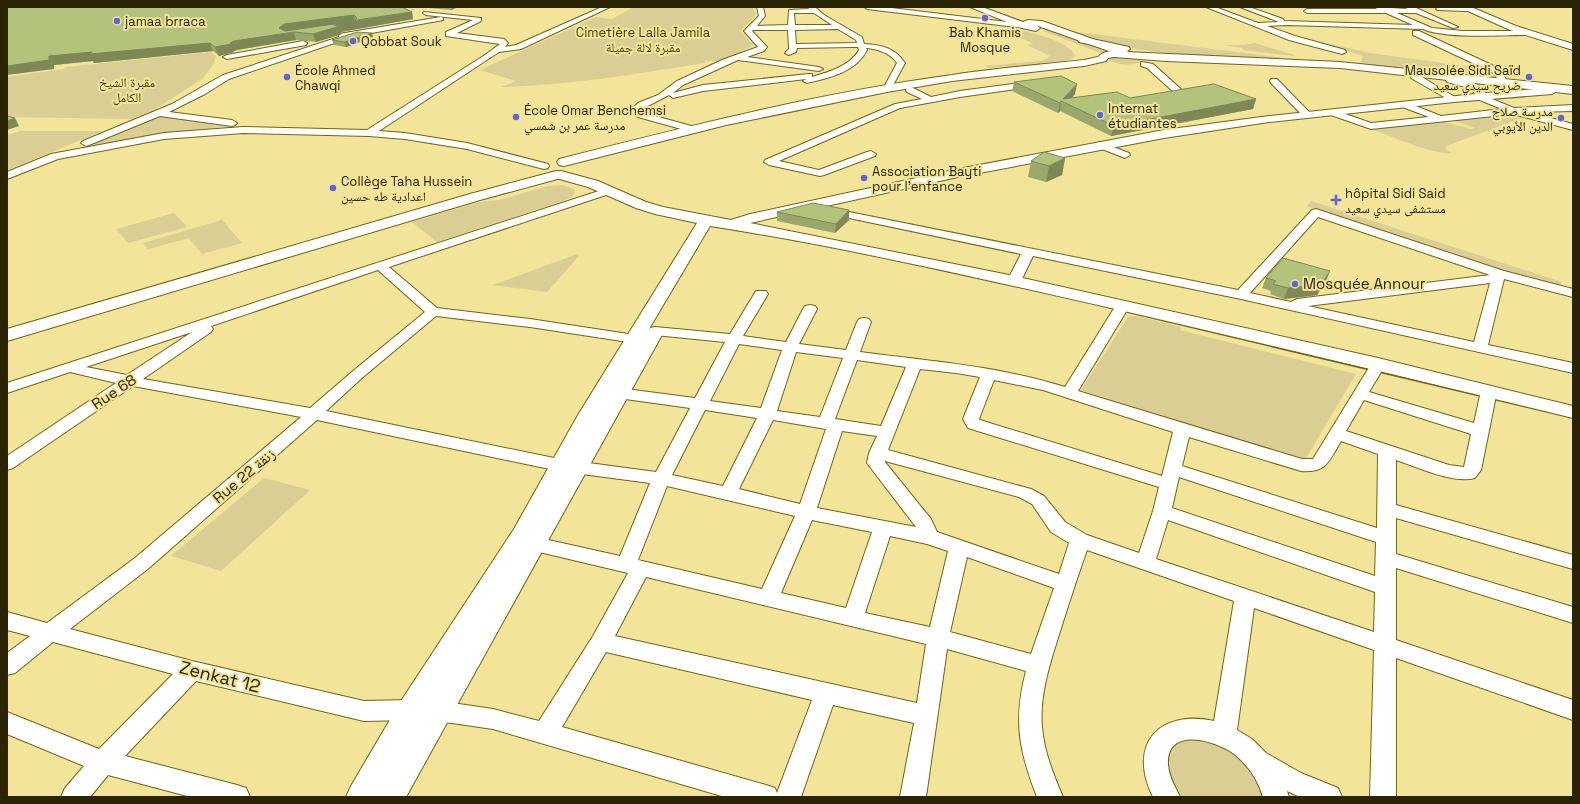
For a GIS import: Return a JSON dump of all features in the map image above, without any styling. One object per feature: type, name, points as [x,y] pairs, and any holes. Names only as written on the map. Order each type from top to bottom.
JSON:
[{"type":"main road","points":[[1467,8],[1525,33],[1573,45]]},
{"type":"main road","points":[[1467,8],[1523,29],[1573,45]]},
{"type":"main road","points":[[1073,65],[1082,59],[1082,48],[1134,51],[1199,59]]},
{"type":"main road","points":[[7,325],[458,194],[560,168],[692,129],[761,113],[952,78],[1073,65],[1093,62],[1102,58],[1111,63],[1123,61],[1144,64],[1210,62],[1328,67],[1573,92]]},
{"type":"main road","points":[[7,335],[475,197],[560,168],[612,157],[735,125],[809,108],[910,90],[1123,61],[1199,59],[1328,64],[1573,92]]},
{"type":"street","points":[[343,28],[426,13],[442,7]]},
{"type":"street","points":[[498,50],[518,47],[607,7]]},
{"type":"street","points":[[692,129],[641,115],[636,111],[638,107],[654,100],[680,83],[737,58],[757,51],[763,47],[748,31],[762,16],[760,7]]},
{"type":"street","points":[[867,7],[1031,26]]},
{"type":"street","points":[[974,7],[1031,26],[1082,48],[1123,61]]},
{"type":"street","points":[[993,7],[1102,58]]},
{"type":"street","points":[[1209,7],[1302,42],[1342,52]]},
{"type":"street","points":[[1244,7],[1288,23]]},
{"type":"street","points":[[1298,7],[1303,13],[1315,16],[1331,24]]},
{"type":"street","points":[[1348,7],[1391,26]]},
{"type":"street","points":[[1378,7],[1423,27]]},
{"type":"street","points":[[1253,10],[1271,8]]},
{"type":"street","points":[[1303,13],[1467,8]]},
{"type":"street","points":[[654,100],[703,88],[821,77],[837,71],[857,60],[862,54],[862,45],[859,40],[814,9],[790,11],[793,50],[769,62]]},
{"type":"street","points":[[1412,9],[1469,33]]},
{"type":"street","points":[[1335,11],[1361,25]]},
{"type":"street","points":[[369,133],[498,50],[504,42],[450,35],[479,20],[426,13]]},
{"type":"street","points":[[1264,14],[1286,15]]},
{"type":"street","points":[[7,176],[160,113],[202,92],[227,64],[359,32],[454,16]]},
{"type":"street","points":[[1256,25],[1288,23],[1401,26],[1423,27],[1436,30],[1469,33],[1525,33]]},
{"type":"street","points":[[1401,26],[1489,67],[1497,72],[1504,83]]},
{"type":"street","points":[[751,28],[791,27],[823,36],[888,50],[901,60],[901,63],[887,89]]},
{"type":"street","points":[[793,46],[823,36],[840,27]]},
{"type":"street","points":[[227,64],[359,32]]},
{"type":"street","points":[[823,36],[823,54]]},
{"type":"street","points":[[737,58],[837,71]]},
{"type":"street","points":[[801,66],[815,59]]},
{"type":"street","points":[[723,64],[808,78]]},
{"type":"street","points":[[1144,64],[1150,66],[1180,93]]},
{"type":"street","points":[[1414,76],[1454,99]]},
{"type":"street","points":[[1006,77],[1021,86]]},
{"type":"street","points":[[1451,80],[1475,88],[1480,93],[1480,97]]},
{"type":"street","points":[[1274,81],[1307,115]]},
{"type":"street","points":[[871,154],[820,172],[769,162],[898,106],[1048,83]]},
{"type":"street","points":[[910,90],[931,100]]},
{"type":"street","points":[[362,797],[411,710],[515,547],[618,393],[646,337],[695,258],[719,223],[750,218],[958,173],[1100,146],[1220,126],[1307,115],[1408,106],[1454,99],[1552,91]]},
{"type":"street","points":[[1480,97],[1514,111],[1573,127]]},
{"type":"street","points":[[1408,106],[1441,119]]},
{"type":"street","points":[[1334,113],[1370,126],[1514,111],[1573,108]]},
{"type":"street","points":[[160,113],[280,130]]},
{"type":"street","points":[[55,156],[180,134],[226,130],[369,133],[433,140],[560,168],[593,184],[660,211],[780,233],[1014,281],[1378,364],[1573,412]]},
{"type":"street","points":[[1100,146],[1125,154]]},
{"type":"street","points":[[521,159],[560,168]]},
{"type":"street","points":[[7,388],[221,319],[608,190]]},
{"type":"street","points":[[805,206],[1241,295],[1573,368]]},
{"type":"street","points":[[1241,295],[1316,212],[1499,276],[1573,293]]},
{"type":"street","points":[[1014,281],[1030,251]]},
{"type":"street","points":[[381,266],[433,312],[646,337],[734,339],[915,364],[956,368],[1047,386],[1301,465],[1313,466],[1319,463],[1378,364]]},
{"type":"street","points":[[1284,305],[1499,276]]},
{"type":"street","points":[[1480,348],[1499,276]]},
{"type":"street","points":[[545,732],[600,642],[634,566],[661,479],[734,339],[760,294]]},
{"type":"street","points":[[1069,393],[1123,305]]},
{"type":"street","points":[[728,493],[767,414],[790,347],[810,309]]},
{"type":"street","name":"Rue 22 زنقة","points":[[7,666],[142,563],[266,457],[358,374],[433,312]]},
{"type":"street","name":"Rue 68","points":[[7,464],[221,319]]},
{"type":"street","points":[[768,599],[806,512],[850,355],[864,322]]},
{"type":"street","points":[[389,797],[436,712],[535,544],[568,467],[610,377],[646,337]]},
{"type":"street","points":[[915,364],[886,432],[876,463],[924,524],[929,538]]},
{"type":"street","points":[[70,368],[130,381],[314,414],[568,467],[661,479],[728,493],[806,512],[929,538],[1065,584]]},
{"type":"street","points":[[989,374],[971,419],[974,424],[1171,477],[1386,548],[1573,615]]},
{"type":"street","points":[[1337,434],[1447,471],[1469,474],[1472,470],[1489,391]]},
{"type":"street","points":[[618,393],[886,432]]},
{"type":"street","points":[[1360,394],[1481,431]]},
{"type":"street","points":[[1145,563],[1162,510],[1182,429]]},
{"type":"street","points":[[1383,797],[1387,451]]},
{"type":"street","points":[[878,453],[1025,493],[1038,500],[1058,527],[1080,540],[1573,710]]},
{"type":"street","points":[[1386,509],[1573,562]]},
{"type":"street","points":[[1162,510],[1385,587]]},
{"type":"street","points":[[854,618],[883,529]]},
{"type":"street","points":[[1050,797],[1039,771],[1032,743],[1030,716],[1032,691],[1038,665],[1080,540]]},
{"type":"street","points":[[535,544],[938,638],[1038,665]]},
{"type":"street","points":[[913,797],[927,716],[938,638],[959,547]]},
{"type":"street","points":[[1224,736],[1245,596]]},
{"type":"street","name":"Zenkat 12","points":[[7,621],[192,670],[339,706],[364,710],[411,710],[436,712],[493,719],[545,732],[766,797]]},
{"type":"street","points":[[600,642],[927,716]]},
{"type":"street","points":[[74,797],[104,762],[192,670]]},
{"type":"street","points":[[788,797],[826,693]]},
{"type":"street","points":[[7,723],[104,762],[237,797]]},
{"type":"street","points":[[1168,797],[1161,788],[1155,771],[1155,756],[1161,743],[1171,734],[1186,729],[1202,729],[1224,736],[1245,748],[1274,771],[1292,781],[1329,797]]},
{"type":"street","points":[[1255,757],[1266,770],[1273,784],[1276,797]]},
{"type":"green space","name":"Cimetière Lalla Jamila مقبرة لالة جميلة","points":[[634,7],[753,7],[756,15],[740,31],[754,45],[733,56],[718,61],[704,61],[705,63],[628,75],[552,84],[501,87],[516,81],[480,70],[596,17],[612,19]]},
{"type":"green space","points":[[1015,29],[1049,38],[1058,42],[1066,46],[1075,56],[1069,60],[1059,63],[989,68],[985,66],[1041,61],[1050,56],[1027,45],[1033,43],[1003,31]]},
{"type":"green space","points":[[1050,30],[1108,52],[1101,53],[1043,31]]},
{"type":"green space","points":[[1069,31],[1292,59],[1207,56],[1151,51],[1124,47]]},
{"type":"green space","points":[[1294,36],[1370,53],[1479,68],[1487,75],[1495,76],[1496,78],[1360,64],[1363,56],[1361,55],[1328,47]]},
{"type":"green space","points":[[1255,43],[1294,56],[1243,50],[1243,48],[1224,45],[1244,45]]},
{"type":"green space","name":"مقبرة الشيخ الكامل","points":[[211,52],[216,56],[213,65],[202,79],[152,111],[132,119],[7,117],[7,77],[64,69],[65,67]]},
{"type":"green space","points":[[1112,56],[1139,59],[1141,62],[1133,64],[1120,64],[1108,60],[1108,58]]},
{"type":"green space","points":[[1506,114],[1522,118],[1446,146],[1445,149],[1452,153],[1422,148],[1364,126],[1441,121],[1471,129],[1475,128],[1452,120]]},
{"type":"green space","points":[[161,115],[229,126],[161,134],[99,145],[92,144],[94,142]]},
{"type":"green space","name":"مقبرة الشيخ الكامل","points":[[20,131],[103,131],[7,170],[7,135]]},
{"type":"green space","points":[[562,185],[575,190],[573,196],[563,201],[437,242],[412,222],[480,202],[499,200],[548,186]]},
{"type":"green space","points":[[1311,201],[1562,282],[1560,285],[1516,274],[1307,206]]},
{"type":"green space","points":[[174,213],[187,227],[128,243],[116,229]]},
{"type":"green space","points":[[222,220],[242,243],[202,254],[189,238],[148,249],[143,243]]},
{"type":"green space","points":[[577,254],[579,256],[547,292],[493,285]]},
{"type":"green space","points":[[1137,316],[1181,327],[1180,330],[1356,374],[1305,460],[1081,390],[1128,317]]},
{"type":"green space","points":[[264,478],[310,490],[221,571],[171,556]]},
{"type":"green space","points":[[1204,736],[1245,757],[1265,797],[1177,797],[1171,789],[1165,753],[1179,739]]},
{"type":"building","points":[[7,7],[402,7],[412,12],[356,20],[357,18],[354,15],[284,24],[279,28],[285,31],[339,23],[334,25],[340,26],[313,34],[294,32],[234,41],[230,43],[231,44],[215,47],[210,43],[90,54],[92,52],[49,56],[49,60],[7,66]]},
{"type":"building","points":[[357,32],[372,33],[345,42],[332,40]]},
{"type":"building","points":[[1061,76],[1077,84],[1063,99],[1117,92],[1130,98],[1214,84],[1256,99],[1114,126],[1061,101],[1060,103],[1014,82]]},
{"type":"building","points":[[7,116],[15,118],[7,121]]},
{"type":"building","points":[[1044,152],[1065,158],[1049,166],[1031,161]]},
{"type":"building","points":[[813,203],[849,210],[836,224],[777,212]]},
{"type":"building","points":[[1283,258],[1330,271],[1321,285],[1288,288],[1273,284],[1276,281],[1266,278]]},
{"type":"place","name":"Bab Khamis Mosque","points":[[985,18]]},
{"type":"place","name":"jamaa brraca","points":[[117,21]]},
{"type":"place","name":"Qobbat Souk","points":[[353,41]]},
{"type":"place","name":"École Ahmed Chawqi","points":[[287,77]]},
{"type":"place","name":"Mausolée Sidi Saïd ضريح سيدي سعيد","points":[[1529,77]]},
{"type":"place","name":"Internat étudiantes","points":[[1100,115]]},
{"type":"place","name":"École Omar Benchemsi مدرسة عمر بن شمسي","points":[[516,117]]},
{"type":"place","name":"مدرسة صلاح الدين الأيوبي","points":[[1561,118]]},
{"type":"place","name":"Association Bayti pour l'enfance","points":[[864,178]]},
{"type":"place","name":"Collège Taha Hussein اعدادية طه حسين","points":[[333,188]]},
{"type":"place","name":"hôpital Sidi Said مستشفى سيدي سعيد","points":[[1336,200]]},
{"type":"place","name":"Mosquée Annour","points":[[1295,284]]}]
